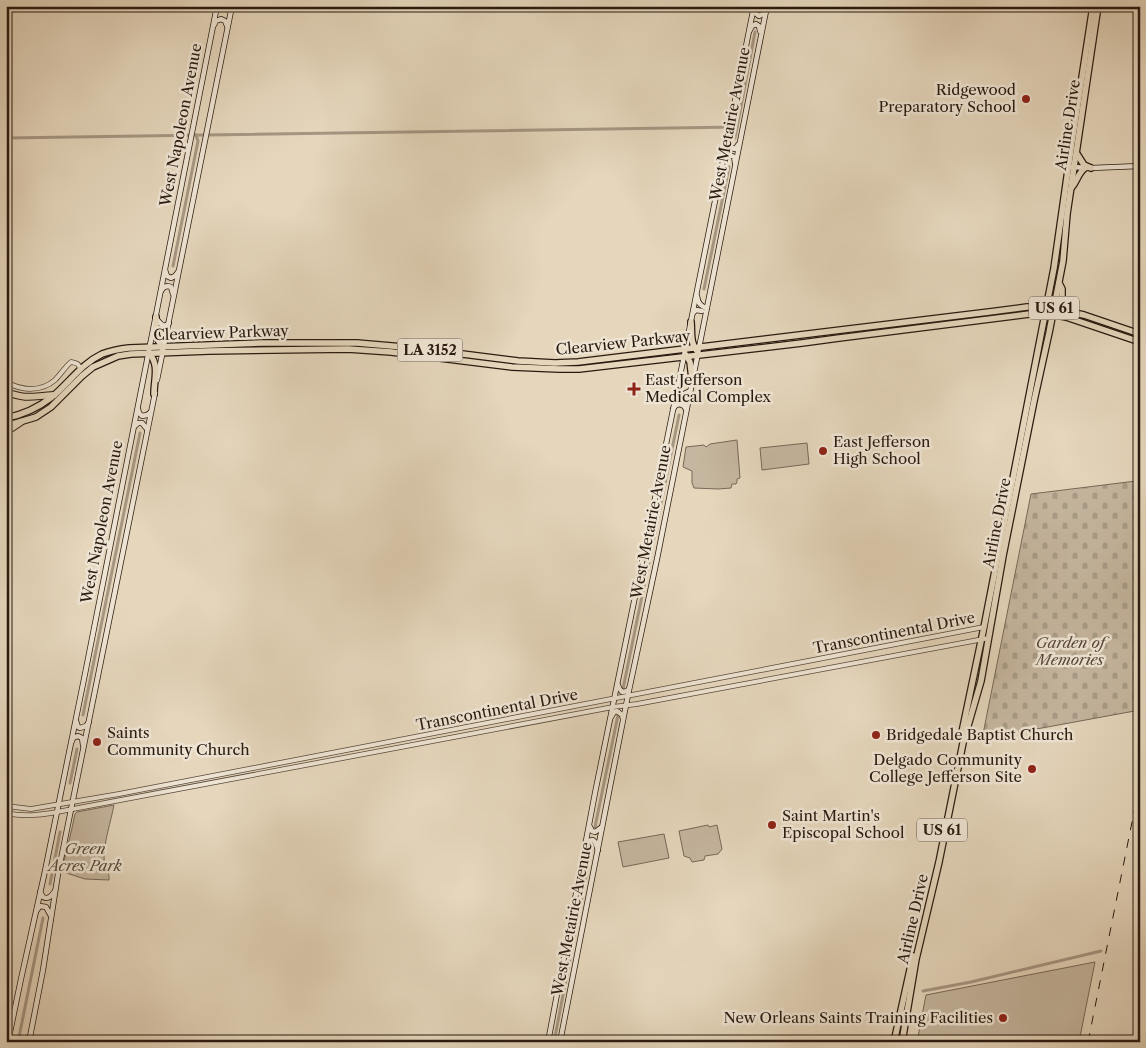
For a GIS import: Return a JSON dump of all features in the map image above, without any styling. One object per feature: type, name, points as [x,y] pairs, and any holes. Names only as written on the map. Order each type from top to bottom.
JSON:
[{"type":"highway","name":"Airline Drive","points":[[902,1042],[916,959],[939,862],[963,743],[980,681],[986,638],[1071,167],[1093,6]]},
{"type":"highway","name":"Airline Drive","points":[[988,627],[1063,261],[1071,189],[1071,167],[1077,154],[1098,6]]},
{"type":"highway","points":[[1071,189],[1077,181],[1080,172],[1088,168],[1077,154]]},
{"type":"highway","points":[[1060,226],[1065,236]]},
{"type":"highway","points":[[1059,282],[1062,289],[1062,301],[1068,311]]},
{"type":"highway","name":"Clearview Parkway","points":[[163,349],[170,353],[302,350],[315,346],[446,358],[512,368],[559,369],[640,362],[766,339],[1046,306],[1140,334]]},
{"type":"highway","name":"Clearview Parkway","points":[[697,351],[706,354],[1037,313],[1052,315]]},
{"type":"highway","name":"LA 3152","points":[[1052,315],[1066,317],[1140,342]]},
{"type":"highway","points":[[156,317],[156,335],[163,349]]},
{"type":"highway","points":[[920,328],[926,324],[950,322],[952,317]]},
{"type":"highway","points":[[691,322],[692,341],[697,351]]},
{"type":"highway","points":[[766,339],[767,347]]},
{"type":"highway","name":"Clearview Parkway","points":[[6,426],[36,417],[51,407],[72,386],[83,370],[118,356],[163,349],[326,346],[328,343],[383,344],[496,359],[534,362],[578,362],[678,351],[686,354]]},
{"type":"highway","name":"Clearview Parkway","points":[[6,418],[36,408],[86,368],[94,358],[119,349],[141,347],[149,351]]},
{"type":"highway","points":[[149,351],[156,368],[154,394]]},
{"type":"highway","points":[[640,362],[642,358],[652,357],[654,353]]},
{"type":"highway","points":[[686,354],[690,362],[692,379]]},
{"type":"highway","points":[[446,358],[469,359],[470,355]]},
{"type":"highway","points":[[475,363],[477,360],[487,361],[496,359]]},
{"type":"highway","points":[[6,392],[23,398],[54,395]]},
{"type":"highway","points":[[6,432],[21,422]]},
{"type":"highway","name":"Airline Drive","points":[[894,1042],[986,638]]},
{"type":"main road","name":"West Napoleon Avenue","points":[[8,1042],[72,740],[217,6]]},
{"type":"main road","name":"West Napoleon Avenue","points":[[29,1042],[73,802],[232,6]]},
{"type":"main road","name":"West Metairie Avenue","points":[[560,1042],[767,6]]},
{"type":"main road","points":[[754,8],[755,13],[759,16],[765,13]]},
{"type":"main road","name":"West Metairie Avenue","points":[[548,1042],[610,718],[686,354],[754,8]]},
{"type":"main road","points":[[213,26],[221,19],[227,28]]},
{"type":"main road","points":[[749,30],[756,24],[759,26],[760,35]]},
{"type":"main road","points":[[729,134],[728,142],[732,148],[735,149],[740,141]]},
{"type":"main road","points":[[722,165],[726,157],[730,156],[734,157],[735,166]]},
{"type":"main road","points":[[1071,167],[1140,166]]},
{"type":"main road","points":[[165,269],[167,276],[171,278],[179,272]]},
{"type":"main road","points":[[161,291],[165,286],[170,286],[174,297]]},
{"type":"main road","points":[[697,294],[700,299],[704,300],[710,294]]},
{"type":"main road","points":[[697,294],[699,304],[707,308]]},
{"type":"main road","points":[[695,305],[702,311],[704,321]]},
{"type":"main road","points":[[693,313],[696,310],[702,311]]},
{"type":"main road","points":[[156,317],[162,326],[169,323]]},
{"type":"main road","points":[[678,389],[682,395],[690,392]]},
{"type":"main road","points":[[673,410],[680,404],[684,406],[686,411]]},
{"type":"main road","points":[[137,408],[142,416],[151,412]]},
{"type":"main road","points":[[134,428],[136,424],[142,423],[147,431]]},
{"type":"main road","points":[[618,681],[618,688],[622,692],[628,691],[630,687]]},
{"type":"main road","points":[[610,718],[617,711],[621,712],[624,721]]},
{"type":"main road","points":[[76,720],[76,724],[80,728],[86,726],[89,722]]},
{"type":"main road","points":[[72,740],[76,736],[80,737],[84,748]]},
{"type":"main road","points":[[590,824],[590,829],[596,832],[604,824]]},
{"type":"main road","points":[[586,844],[588,841],[593,840],[598,847],[598,854]]},
{"type":"main road","points":[[40,892],[43,897],[47,898],[56,890]]},
{"type":"main road","points":[[36,912],[40,906],[44,906],[48,908],[52,917]]},
{"type":"street","points":[[6,382],[24,389],[35,389],[46,386],[66,368],[72,366],[83,370]]},
{"type":"street","name":"Transcontinental Drive","points":[[6,806],[31,809],[73,802],[988,627]]},
{"type":"street","name":"Transcontinental Drive","points":[[6,813],[36,815],[57,812],[986,638]]},
{"type":"street","points":[[320,756],[321,762]]},
{"type":"green space","points":[[737,440],[740,478],[737,479],[736,484],[732,484],[731,488],[694,488],[692,471],[683,467],[686,447],[704,445],[706,447],[710,444]]},
{"type":"green space","points":[[807,443],[809,464],[762,470],[760,448]]},
{"type":"green space","name":"Garden of Memories","points":[[1140,460],[1140,710],[982,739],[1031,494],[1136,481]]},
{"type":"green space","name":"Green Acres Park","points":[[114,805],[104,851],[104,860],[109,880],[85,879],[63,872],[75,814]]},
{"type":"green space","points":[[708,825],[709,827],[717,825],[722,849],[718,854],[705,856],[704,860],[692,862],[690,858],[684,856],[679,831]]},
{"type":"green space","points":[[664,834],[669,858],[623,867],[618,842]]},
{"type":"green space","name":"New Orleans Saints Training Facilities","points":[[1095,962],[1079,1042],[917,1042],[926,995]]},
{"type":"waterway","points":[[735,138],[755,32]]},
{"type":"waterway","points":[[6,138],[737,127]]},
{"type":"waterway","points":[[173,266],[198,141],[196,135]]},
{"type":"waterway","points":[[704,289],[729,167]]},
{"type":"waterway","points":[[623,689],[679,415]]},
{"type":"waterway","points":[[83,715],[140,433]]},
{"type":"waterway","points":[[595,827],[618,715]]},
{"type":"waterway","points":[[70,783],[77,749]]},
{"type":"waterway","points":[[50,884],[60,832]]},
{"type":"waterway","points":[[554,1042],[592,844]]},
{"type":"waterway","points":[[18,1042],[43,918]]},
{"type":"waterway","points":[[923,991],[971,982],[1101,951]]},
{"type":"railway","points":[[1088,1042],[1140,782]]},
{"type":"place","name":"Ridgewood Preparatory School","points":[[1026,99]]},
{"type":"place","name":"East Jefferson Medical Complex","points":[[634,389]]},
{"type":"place","name":"East Jefferson High School","points":[[823,451]]},
{"type":"place","name":"Bridgedale Baptist Church","points":[[876,735]]},
{"type":"place","name":"Saints Community Church","points":[[97,742]]},
{"type":"place","name":"Delgado Community College Jefferson Site","points":[[1032,769]]},
{"type":"place","name":"Saint Martin's Episcopal School","points":[[772,825]]},
{"type":"place","name":"New Orleans Saints Training Facilities","points":[[1003,1018]]}]
